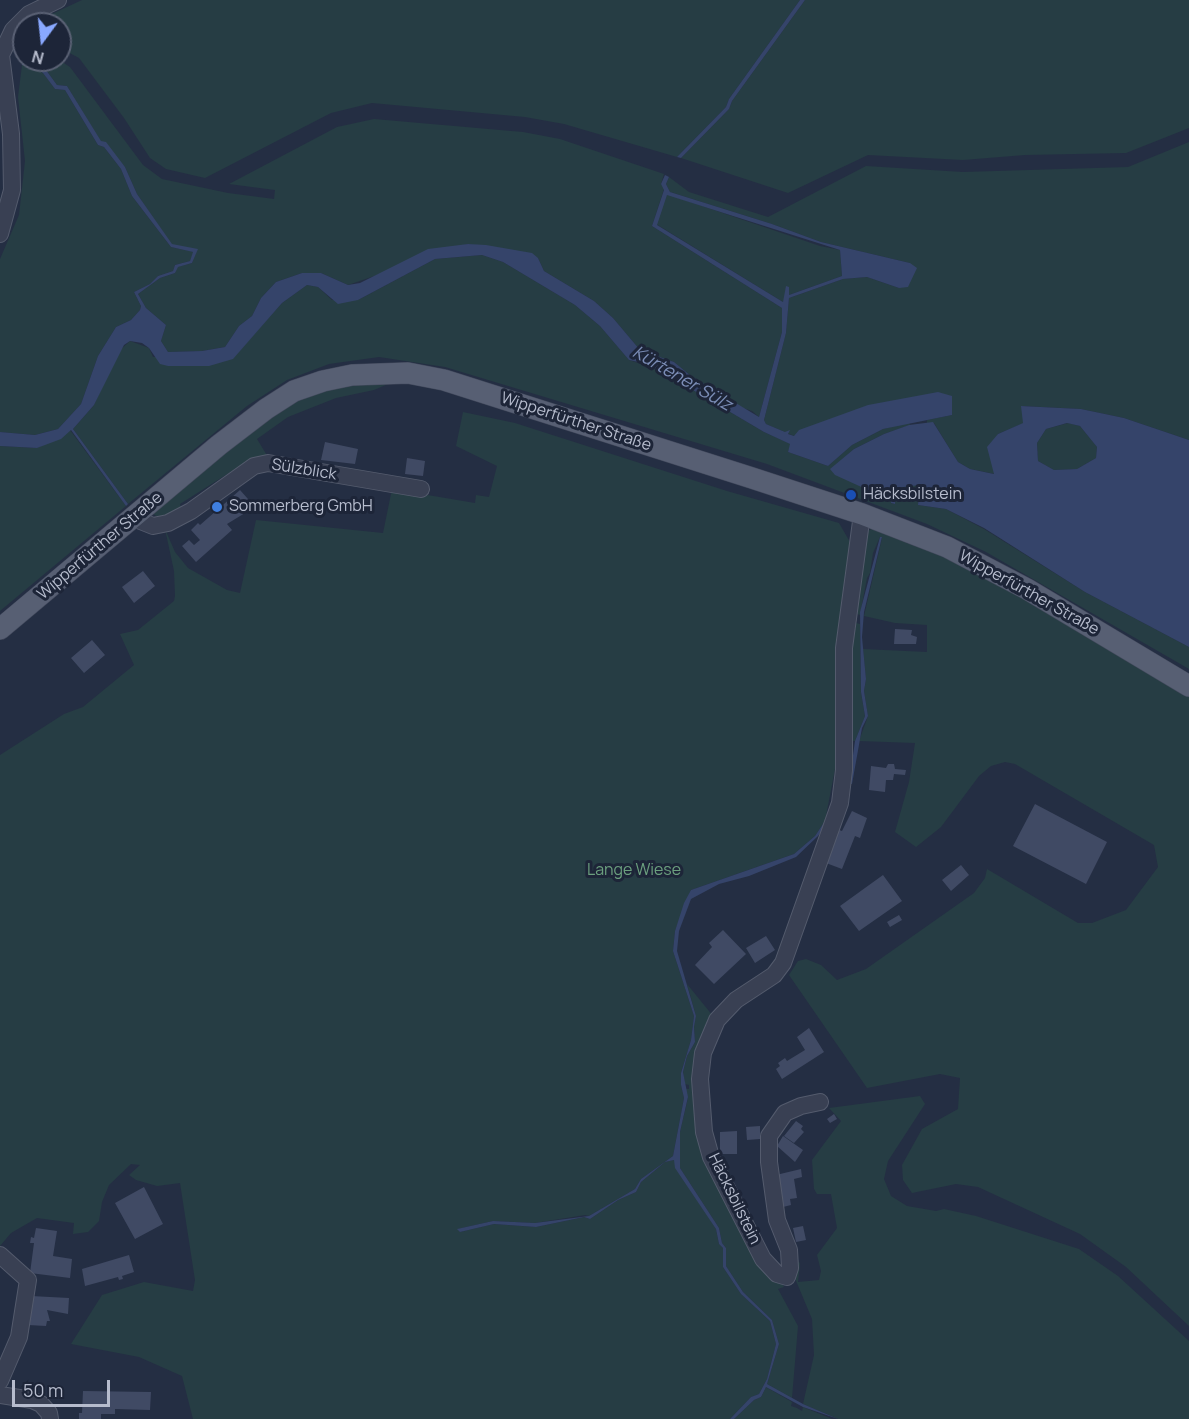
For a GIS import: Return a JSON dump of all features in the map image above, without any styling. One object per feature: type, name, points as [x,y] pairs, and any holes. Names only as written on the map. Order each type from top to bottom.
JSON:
[{"type":"main road","name":"Wipperfürther Straße","points":[[0,629],[219,445],[294,391],[323,381],[379,372],[408,373],[444,380],[862,514],[957,552],[1027,589],[1189,686]]},
{"type":"street","points":[[0,234],[12,190],[11,134],[2,92],[1,55],[13,30],[29,14],[58,0]]},
{"type":"street","name":"Sülzblick","points":[[133,518],[153,526],[168,523],[191,511],[254,466],[268,463],[421,489]]},
{"type":"street","name":"Häcksbilstein","points":[[820,1102],[801,1106],[785,1113],[770,1136],[769,1162],[777,1220],[789,1250],[790,1268],[787,1276],[777,1274],[763,1258],[711,1157],[704,1132],[700,1079],[703,1053],[717,1020],[735,1000],[774,975],[783,963],[840,803],[844,770],[844,648],[862,514]]},
{"type":"street","points":[[0,1255],[28,1280],[19,1337],[0,1380]]},
{"type":"street","points":[[0,1395],[32,1400],[41,1404],[50,1413],[50,1419]]},
{"type":"green space","points":[[82,0],[800,0],[729,99],[726,107],[677,157],[564,124],[525,117],[372,103],[331,113],[205,178],[166,169],[150,158],[124,118],[79,58],[72,54],[72,12],[56,12]]},
{"type":"green space","points":[[805,0],[1189,0],[1189,128],[1126,153],[1025,155],[963,160],[868,155],[788,193],[681,158],[729,109],[732,101]]},
{"type":"green space","points":[[72,70],[143,165],[162,179],[228,193],[274,199],[275,190],[229,184],[337,127],[374,119],[523,132],[560,139],[664,174],[661,184],[664,189],[652,226],[782,308],[782,332],[759,417],[691,376],[674,362],[640,350],[613,318],[594,301],[544,271],[538,258],[468,244],[348,285],[321,273],[302,273],[276,282],[261,298],[252,316],[239,326],[225,347],[202,351],[168,352],[161,341],[166,325],[146,308],[138,294],[160,278],[175,273],[177,267],[192,263],[197,250],[172,245],[137,194],[125,167],[101,142],[67,86],[57,85],[47,72],[72,72]]},
{"type":"green space","points":[[21,72],[41,72],[55,89],[65,90],[98,145],[104,147],[121,169],[132,196],[171,247],[194,252],[190,261],[175,265],[173,271],[158,276],[150,284],[134,292],[141,306],[140,310],[131,320],[116,327],[98,356],[81,404],[58,429],[35,435],[0,432],[0,259],[19,215],[25,161],[18,97]]},
{"type":"green space","points":[[1189,142],[1189,440],[1124,418],[1081,409],[1022,406],[1024,423],[998,434],[995,474],[970,469],[958,462],[934,423],[927,423],[927,420],[952,415],[794,436],[766,424],[764,420],[786,333],[789,298],[843,279],[867,277],[899,288],[910,263],[821,242],[670,192],[666,184],[669,177],[689,192],[768,217],[866,166],[963,172],[1128,167]]},
{"type":"green space","points":[[667,194],[820,246],[840,250],[842,276],[789,295],[783,302],[656,224]]},
{"type":"green space","points":[[482,255],[503,262],[575,305],[600,326],[629,360],[659,370],[764,432],[791,444],[788,452],[828,466],[852,445],[883,429],[909,422],[910,425],[884,434],[854,449],[831,469],[868,490],[892,488],[891,503],[894,504],[896,488],[920,484],[918,505],[946,509],[984,529],[1085,592],[1189,647],[1189,669],[986,552],[927,524],[767,464],[445,367],[379,357],[329,364],[287,380],[247,406],[128,504],[73,429],[94,405],[118,352],[130,341],[149,348],[153,357],[233,358],[282,303],[307,285],[318,287],[332,300],[358,300],[435,259]]},
{"type":"green space","points":[[395,381],[374,390],[336,398],[288,417],[257,439],[268,457],[240,466],[180,504],[182,512],[162,519],[153,514],[255,424],[291,402],[330,387]]},
{"type":"green space","name":"Lange Wiese","points":[[463,412],[515,423],[727,491],[839,523],[850,542],[837,646],[837,759],[825,821],[815,836],[794,854],[691,890],[675,931],[673,951],[694,1016],[691,1040],[681,1073],[684,1098],[673,1156],[641,1179],[635,1189],[589,1216],[535,1223],[493,1221],[458,1229],[460,1232],[494,1224],[536,1227],[584,1217],[590,1219],[618,1200],[636,1192],[641,1182],[665,1162],[674,1160],[716,1229],[719,1244],[723,1248],[723,1267],[741,1294],[770,1321],[776,1344],[767,1379],[759,1394],[751,1397],[730,1419],[193,1419],[182,1376],[139,1357],[71,1344],[102,1295],[144,1282],[193,1291],[195,1280],[180,1183],[157,1186],[136,1180],[129,1175],[140,1165],[131,1164],[109,1185],[102,1202],[99,1221],[88,1232],[73,1234],[74,1223],[37,1218],[11,1233],[0,1246],[0,755],[64,714],[83,707],[134,665],[120,634],[138,630],[174,601],[174,571],[165,529],[175,552],[188,568],[227,590],[240,593],[256,520],[383,533],[392,489],[475,503],[476,495],[489,497],[497,466],[456,446]]},
{"type":"green space","points":[[1068,423],[1080,426],[1097,447],[1096,458],[1077,469],[1054,470],[1038,461],[1037,443],[1046,429]]},
{"type":"green space","points":[[70,430],[126,506],[0,611],[0,446],[37,448]]},
{"type":"green space","points":[[875,527],[982,573],[1189,694],[1189,1326],[1126,1267],[1080,1234],[978,1187],[956,1184],[912,1193],[903,1180],[902,1165],[922,1129],[958,1109],[960,1078],[940,1074],[867,1088],[789,975],[798,961],[806,959],[821,965],[837,980],[866,969],[974,893],[985,878],[987,869],[1078,923],[1092,923],[1126,910],[1158,867],[1154,845],[1015,764],[1005,762],[991,766],[979,776],[941,827],[916,847],[895,832],[909,782],[915,743],[859,741],[868,716],[864,691],[866,679],[863,649],[927,652],[927,625],[895,623],[864,616],[882,538],[880,537],[873,553],[860,615],[857,614],[866,532]]},
{"type":"green space","points":[[856,623],[860,624],[861,692],[865,716],[855,741],[850,741],[852,648]]},
{"type":"green space","points":[[687,984],[713,1016],[698,1129],[782,1283],[784,1287],[778,1289],[798,1326],[792,1398],[767,1384],[779,1344],[772,1320],[743,1292],[726,1266],[726,1248],[722,1243],[719,1228],[680,1168],[680,1132],[688,1098],[685,1089],[689,1089],[689,1085],[685,1084],[683,1072],[687,1056],[695,1042],[696,1016]]},
{"type":"green space","points":[[920,1096],[925,1104],[888,1161],[884,1179],[891,1196],[907,1206],[936,1211],[944,1209],[976,1216],[1079,1249],[1118,1276],[1189,1341],[1189,1419],[838,1419],[803,1404],[814,1355],[812,1319],[794,1276],[792,1245],[800,1264],[798,1282],[819,1280],[821,1271],[817,1255],[837,1228],[831,1194],[817,1194],[814,1189],[812,1160],[841,1121],[829,1108]]},
{"type":"green space","points":[[766,1387],[792,1402],[791,1406],[802,1411],[803,1407],[832,1419],[734,1419],[754,1400],[761,1397]]},
{"type":"water","points":[[800,0],[805,0],[732,101],[729,109],[681,158],[677,157],[726,107],[729,99]]},
{"type":"water","name":"Kürtener Sülz","points":[[47,72],[57,85],[67,86],[101,141],[106,142],[125,167],[137,194],[172,244],[198,249],[192,263],[178,267],[175,273],[160,278],[138,294],[146,308],[166,325],[161,341],[168,352],[202,351],[225,347],[239,326],[252,316],[261,298],[276,282],[302,273],[321,273],[348,285],[360,283],[428,249],[468,244],[486,245],[532,253],[538,258],[544,271],[594,301],[613,318],[640,350],[674,362],[691,376],[759,417],[782,332],[782,308],[652,226],[664,190],[661,184],[665,175],[669,177],[666,184],[670,192],[821,242],[910,263],[917,268],[908,287],[899,288],[867,277],[843,279],[789,298],[786,333],[764,420],[766,424],[785,432],[790,430],[788,434],[794,436],[799,430],[868,405],[938,392],[952,396],[952,415],[883,429],[852,445],[828,466],[788,452],[790,444],[764,432],[659,370],[629,360],[600,326],[575,305],[503,262],[482,255],[435,259],[358,300],[338,304],[318,287],[307,285],[282,303],[233,359],[209,366],[168,366],[160,364],[149,348],[142,343],[130,341],[124,345],[94,405],[73,429],[128,504],[126,506],[71,430],[61,439],[37,448],[0,446],[0,432],[35,435],[58,429],[81,404],[98,356],[116,327],[131,320],[140,310],[141,306],[134,292],[150,284],[158,276],[173,271],[175,265],[190,261],[193,252],[171,247],[132,196],[121,169],[104,147],[98,145],[65,90],[55,89],[43,73]],"holes":[[[667,195],[840,250],[842,276],[789,295],[789,287],[786,286],[783,302],[657,225]]]},
{"type":"water","points":[[1021,406],[1081,409],[1124,418],[1189,440],[1189,647],[1085,592],[984,528],[946,509],[918,505],[920,485],[896,488],[895,504],[891,503],[892,488],[868,490],[835,475],[830,469],[854,449],[884,434],[909,425],[933,422],[958,462],[970,469],[994,474],[987,447],[998,434],[1023,423]],"holes":[[[1067,423],[1080,426],[1097,447],[1096,458],[1077,469],[1054,470],[1038,461],[1037,443],[1046,429]]]},
{"type":"water","points":[[880,537],[882,537],[864,612],[862,637],[866,679],[864,691],[868,716],[862,728],[852,784],[849,784],[855,741],[865,716],[861,692],[860,612]]},
{"type":"water","points":[[825,821],[825,827],[818,836],[796,857],[749,876],[719,884],[691,899],[679,931],[677,951],[696,1016],[695,1042],[687,1056],[683,1072],[688,1097],[680,1132],[680,1168],[719,1228],[722,1243],[726,1248],[726,1266],[743,1292],[772,1320],[779,1344],[767,1384],[803,1404],[838,1419],[803,1407],[766,1387],[761,1397],[754,1400],[734,1419],[730,1419],[751,1397],[759,1394],[767,1379],[776,1344],[770,1321],[741,1294],[723,1267],[723,1248],[719,1244],[716,1229],[675,1168],[674,1160],[665,1162],[641,1182],[636,1192],[618,1200],[590,1219],[584,1217],[536,1227],[494,1224],[460,1232],[457,1229],[493,1221],[535,1223],[589,1216],[635,1189],[641,1179],[673,1156],[684,1098],[681,1073],[691,1040],[694,1016],[673,951],[675,931],[684,903],[691,890],[794,854],[815,836]]},
{"type":"building","points":[[325,442],[358,449],[355,464],[321,460]]},
{"type":"building","points":[[407,458],[425,461],[423,476],[405,474]]},
{"type":"building","points":[[240,490],[248,499],[245,513],[227,524],[232,530],[196,562],[182,546],[189,540],[194,545],[200,540],[191,530],[198,523],[200,525]]},
{"type":"building","points":[[143,571],[155,586],[134,603],[122,587]]},
{"type":"building","points":[[895,629],[912,630],[911,635],[917,637],[916,644],[894,644]]},
{"type":"building","points":[[92,640],[105,655],[84,673],[71,658]]},
{"type":"building","points":[[888,764],[894,764],[895,769],[906,770],[905,775],[894,774],[893,780],[886,780],[885,792],[869,790],[871,766],[886,768]]},
{"type":"building","points":[[1035,804],[1107,842],[1086,884],[1013,846]]},
{"type":"building","points":[[852,811],[867,818],[860,838],[855,836],[842,869],[826,863],[839,830],[842,831]]},
{"type":"building","points":[[961,865],[969,875],[951,891],[942,880]]},
{"type":"building","points":[[883,875],[902,901],[859,931],[840,906]]},
{"type":"building","points":[[899,915],[902,920],[890,927],[887,922]]},
{"type":"building","points":[[723,930],[746,954],[714,984],[695,965],[712,947],[709,943]]},
{"type":"building","points":[[766,936],[775,950],[755,963],[746,948]]},
{"type":"building","points":[[809,1028],[824,1052],[782,1079],[776,1069],[780,1066],[778,1063],[785,1058],[787,1061],[805,1050],[797,1037]]},
{"type":"building","points":[[834,1114],[837,1119],[830,1123],[827,1119]]},
{"type":"building","points":[[796,1121],[803,1126],[801,1129],[804,1132],[794,1143],[784,1136]]},
{"type":"building","points":[[760,1126],[760,1139],[747,1140],[746,1127]]},
{"type":"building","points":[[737,1131],[737,1154],[720,1154],[720,1132]]},
{"type":"building","points":[[783,1136],[803,1150],[795,1162],[777,1146]]},
{"type":"building","points":[[801,1169],[802,1177],[794,1179],[797,1198],[790,1199],[791,1205],[783,1207],[776,1175]]},
{"type":"building","points":[[144,1187],[163,1224],[135,1239],[115,1203]]},
{"type":"building","points":[[803,1226],[806,1240],[796,1242],[793,1228]]},
{"type":"building","points":[[36,1228],[57,1231],[53,1256],[72,1259],[70,1278],[30,1273],[34,1243],[30,1243],[31,1237],[34,1238]]},
{"type":"building","points":[[129,1255],[134,1272],[122,1276],[123,1279],[119,1280],[118,1277],[85,1286],[82,1269]]},
{"type":"building","points":[[31,1296],[69,1298],[68,1314],[47,1310],[50,1321],[47,1321],[46,1326],[28,1325]]},
{"type":"building","points":[[83,1391],[151,1392],[150,1410],[115,1409],[115,1414],[101,1414],[101,1419],[79,1419],[79,1413],[82,1413]]},
{"type":"place","name":"Häcksbilstein","points":[[851,495]]},
{"type":"place","name":"Sommerberg GmbH","points":[[217,507]]}]
